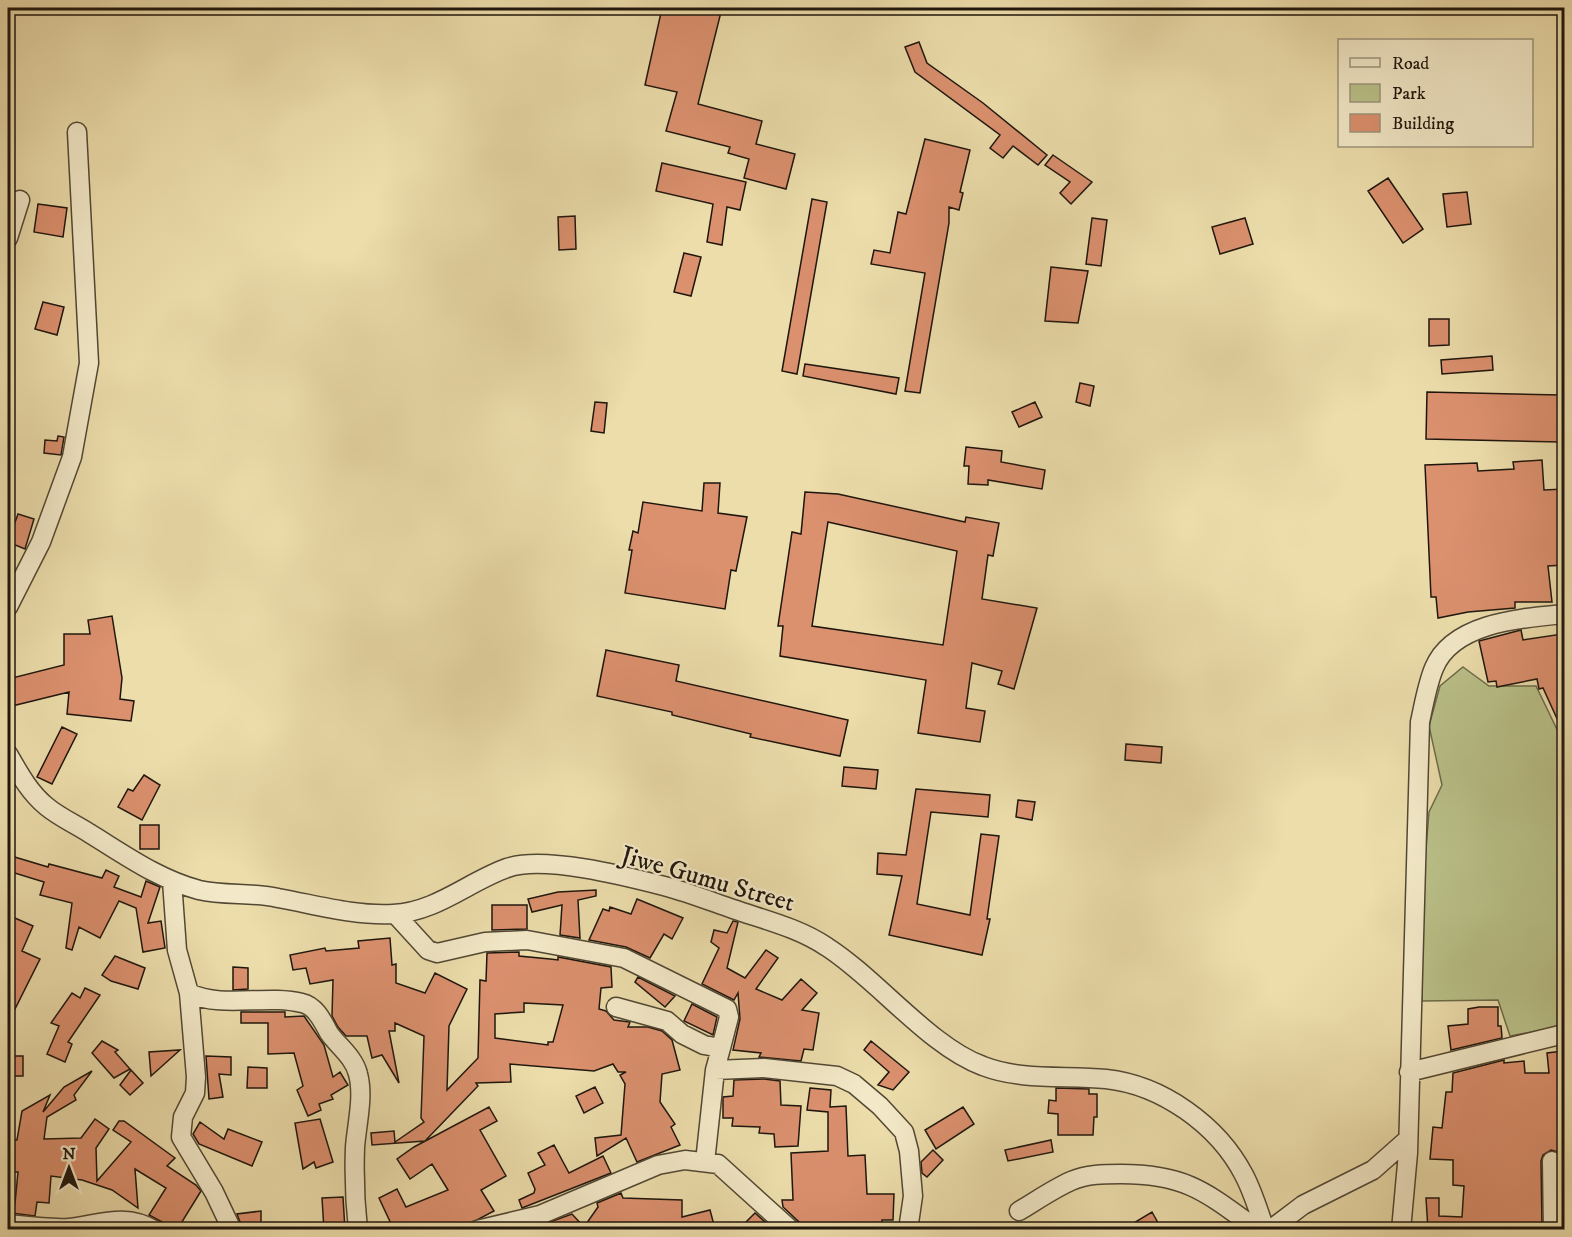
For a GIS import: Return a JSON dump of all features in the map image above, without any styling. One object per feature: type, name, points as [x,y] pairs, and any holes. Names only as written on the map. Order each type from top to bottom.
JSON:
[{"type":"street","points":[[8,607],[40,542],[72,457],[89,363],[77,132]]},
{"type":"street","points":[[8,237],[20,200]]},
{"type":"street","points":[[1401,1230],[1408,1139],[1420,722],[1435,666],[1457,640],[1486,626],[1523,618],[1564,614]]},
{"type":"street","name":"Jiwe Gumu Street","points":[[8,754],[26,785],[46,806],[161,877],[203,891],[274,897],[348,913],[396,915],[423,908],[505,868],[530,862],[556,864],[665,886],[799,931],[827,947],[945,1044],[977,1064],[996,1071],[1022,1075],[1106,1079],[1130,1083],[1154,1092],[1180,1108],[1204,1125],[1230,1152],[1245,1176],[1265,1230]]},
{"type":"street","points":[[172,881],[177,951],[189,993],[196,1077],[195,1093],[183,1117],[180,1137],[214,1192],[232,1230]]},
{"type":"street","points":[[396,915],[428,950],[437,952],[485,942],[527,940],[624,958],[727,1010],[729,1017],[715,1070],[705,1162]]},
{"type":"street","points":[[189,993],[198,997],[222,1000],[252,999],[305,1003],[318,1013],[331,1036],[352,1061],[358,1072],[360,1091],[354,1171],[358,1230]]},
{"type":"street","points":[[616,1007],[667,1021],[696,1041],[721,1048]]},
{"type":"street","points":[[1409,1072],[1564,1034]]},
{"type":"street","points":[[715,1070],[764,1068],[837,1076],[854,1084],[880,1106],[904,1132],[909,1151],[913,1196],[908,1230]]},
{"type":"street","points":[[1270,1230],[1303,1205],[1374,1170],[1408,1139]]},
{"type":"street","points":[[477,1230],[540,1215],[658,1165],[685,1160],[718,1164],[790,1230]]},
{"type":"street","points":[[1552,1161],[1553,1230]]},
{"type":"street","points":[[1019,1211],[1071,1180],[1094,1174],[1155,1174],[1187,1182],[1216,1198],[1258,1230]]},
{"type":"street","points":[[8,1224],[70,1229],[120,1219],[143,1223],[154,1230]]},
{"type":"green space","points":[[1463,667],[1489,686],[1536,686],[1564,744],[1564,1026],[1510,1036],[1498,1000],[1422,1001],[1423,885],[1429,812],[1442,785],[1429,726],[1440,686]]},
{"type":"building","points":[[662,8],[722,8],[698,104],[762,121],[756,144],[795,154],[786,189],[744,178],[749,159],[728,153],[730,147],[666,131],[677,92],[645,85]]},
{"type":"building","points":[[919,42],[927,63],[983,103],[1047,155],[1038,165],[1013,146],[1003,158],[990,148],[1000,135],[915,72],[905,47]]},
{"type":"building","points":[[925,139],[970,150],[960,192],[963,193],[959,210],[949,207],[949,223],[920,393],[905,391],[925,273],[871,264],[874,250],[890,253],[898,212],[906,214]]},
{"type":"building","points":[[1053,155],[1092,182],[1071,204],[1060,193],[1070,182],[1045,165]]},
{"type":"building","points":[[662,163],[746,182],[740,210],[727,207],[722,245],[707,242],[713,204],[656,191]]},
{"type":"building","points":[[1388,178],[1423,229],[1403,243],[1368,191]]},
{"type":"building","points":[[1467,192],[1471,224],[1447,227],[1443,194]]},
{"type":"building","points":[[812,199],[827,202],[797,374],[782,371]]},
{"type":"building","points":[[38,204],[67,208],[63,237],[34,232]]},
{"type":"building","points":[[575,216],[576,249],[559,250],[558,217]]},
{"type":"building","points":[[1092,218],[1107,220],[1101,266],[1086,264]]},
{"type":"building","points":[[1245,218],[1253,244],[1220,254],[1212,227]]},
{"type":"building","points":[[684,253],[701,257],[691,296],[674,292]]},
{"type":"building","points":[[1051,267],[1088,271],[1078,323],[1045,321]]},
{"type":"building","points":[[43,302],[64,307],[57,335],[35,329]]},
{"type":"building","points":[[1429,319],[1449,319],[1449,345],[1429,346]]},
{"type":"building","points":[[1492,356],[1493,370],[1442,374],[1441,360]]},
{"type":"building","points":[[805,364],[899,378],[896,394],[803,376]]},
{"type":"building","points":[[1080,383],[1094,386],[1090,406],[1076,402]]},
{"type":"building","points":[[1427,392],[1561,395],[1560,442],[1426,439]]},
{"type":"building","points":[[595,402],[607,403],[604,433],[591,431]]},
{"type":"building","points":[[1035,402],[1042,417],[1019,427],[1012,412]]},
{"type":"building","points":[[58,436],[64,437],[61,455],[44,453],[45,440],[57,441]]},
{"type":"building","points":[[966,447],[1002,451],[1001,462],[1045,470],[1042,489],[988,480],[988,485],[968,484],[969,466],[964,466]]},
{"type":"building","points":[[1542,460],[1544,490],[1564,489],[1564,565],[1548,566],[1552,602],[1515,602],[1515,608],[1468,612],[1438,618],[1436,597],[1431,597],[1425,465],[1477,463],[1478,471],[1514,469],[1513,462]]},
{"type":"building","points":[[704,483],[720,483],[718,513],[747,517],[736,571],[731,570],[725,609],[625,593],[632,550],[629,550],[633,531],[638,533],[643,502],[702,511]]},
{"type":"building","points":[[805,492],[838,494],[965,522],[966,517],[999,523],[993,556],[988,555],[982,599],[1037,608],[1014,689],[998,684],[1002,671],[972,663],[966,708],[985,711],[980,742],[918,733],[926,680],[780,656],[783,626],[778,626],[792,532],[801,534]],"holes":[[[828,522],[957,551],[943,645],[812,626]]]},
{"type":"building","points":[[18,514],[34,519],[25,549],[8,542]]},
{"type":"building","points":[[112,616],[122,678],[120,699],[134,701],[131,721],[67,714],[69,692],[8,707],[8,679],[64,665],[64,634],[90,634],[88,620]]},
{"type":"building","points":[[1521,630],[1523,640],[1562,634],[1564,734],[1543,688],[1539,689],[1537,679],[1497,687],[1496,681],[1488,682],[1479,641]]},
{"type":"building","points":[[606,650],[679,665],[676,681],[848,720],[840,756],[750,737],[751,734],[672,715],[672,712],[597,696]]},
{"type":"building","points":[[62,727],[77,734],[52,784],[37,777]]},
{"type":"building","points":[[1126,744],[1162,747],[1161,763],[1125,760]]},
{"type":"building","points":[[844,767],[878,770],[876,789],[842,786]]},
{"type":"building","points":[[144,775],[160,785],[142,820],[118,807],[128,789],[133,791]]},
{"type":"building","points":[[916,789],[990,795],[988,817],[931,812],[917,904],[970,915],[981,834],[999,836],[987,919],[990,919],[982,955],[889,935],[902,876],[877,874],[878,853],[906,855]]},
{"type":"building","points":[[1018,800],[1035,802],[1032,820],[1016,817]]},
{"type":"building","points":[[140,825],[159,825],[159,849],[140,849]]},
{"type":"building","points":[[8,855],[48,867],[49,864],[102,878],[106,870],[119,876],[114,887],[141,897],[146,881],[160,887],[148,923],[161,921],[165,948],[143,952],[136,908],[119,901],[100,938],[79,927],[72,950],[66,948],[72,903],[40,895],[44,882],[8,871]]},
{"type":"building","points":[[596,890],[596,896],[578,900],[580,938],[560,935],[562,905],[532,912],[528,899],[558,892]]},
{"type":"building","points":[[637,899],[683,918],[672,939],[664,934],[650,958],[626,947],[589,940],[603,909],[609,911],[610,907],[631,914]]},
{"type":"building","points":[[492,905],[527,905],[527,929],[492,930]]},
{"type":"building","points":[[8,915],[33,926],[22,951],[40,959],[8,1023]]},
{"type":"building","points":[[733,921],[738,922],[727,968],[745,978],[766,950],[778,958],[756,989],[782,1000],[801,979],[817,993],[802,1010],[819,1013],[813,1050],[804,1049],[801,1061],[759,1057],[761,1053],[733,1050],[740,1019],[738,993],[734,1000],[702,984],[719,948],[711,942],[714,930],[727,933]]},
{"type":"building","points":[[390,938],[392,965],[396,964],[396,983],[425,993],[435,973],[467,989],[449,1026],[447,1090],[478,1058],[480,980],[486,981],[487,953],[519,952],[519,956],[558,960],[558,957],[611,967],[612,987],[601,988],[599,1009],[606,1011],[614,1020],[630,1022],[628,1027],[648,1027],[662,1031],[672,1040],[680,1070],[662,1074],[660,1102],[675,1124],[671,1127],[680,1145],[637,1162],[626,1138],[597,1156],[595,1138],[621,1135],[625,1084],[620,1075],[626,1072],[618,1072],[613,1064],[594,1071],[510,1064],[511,1082],[476,1083],[478,1086],[425,1141],[372,1145],[371,1133],[394,1131],[395,1142],[424,1122],[421,1118],[424,1036],[395,1023],[395,1031],[389,1031],[399,1083],[382,1055],[372,1058],[367,1036],[346,1036],[338,1027],[332,1016],[333,980],[310,984],[306,968],[293,970],[290,955],[325,948],[326,951],[359,948],[358,941]],"holes":[[[524,1003],[563,1005],[553,1042],[548,1042],[548,1045],[495,1038],[495,1014],[524,1012]]]},
{"type":"building","points":[[115,956],[145,968],[138,989],[111,981],[102,975]]},
{"type":"building","points":[[233,967],[248,968],[248,989],[233,990]]},
{"type":"building","points":[[638,977],[675,996],[665,1007],[635,982]]},
{"type":"building","points":[[85,988],[100,995],[68,1042],[72,1044],[65,1062],[47,1054],[59,1026],[51,1023],[72,993],[80,998]]},
{"type":"building","points":[[692,1004],[717,1017],[713,1035],[684,1021]]},
{"type":"building","points":[[1498,1007],[1498,1026],[1501,1026],[1502,1038],[1451,1050],[1448,1026],[1468,1024],[1468,1009]]},
{"type":"building","points":[[241,1012],[285,1012],[285,1017],[304,1016],[324,1045],[333,1077],[340,1072],[348,1085],[331,1095],[333,1099],[319,1104],[321,1110],[308,1116],[297,1090],[303,1086],[294,1053],[268,1054],[268,1023],[241,1023]]},
{"type":"building","points":[[102,1041],[118,1050],[115,1052],[130,1069],[114,1078],[92,1053]]},
{"type":"building","points":[[871,1041],[909,1072],[893,1090],[878,1085],[889,1072],[864,1050]]},
{"type":"building","points":[[180,1050],[151,1076],[149,1052]]},
{"type":"building","points":[[1563,1051],[1564,1208],[1563,1160],[1558,1152],[1551,1150],[1543,1155],[1541,1161],[1542,1225],[1527,1225],[1526,1230],[1428,1230],[1426,1198],[1439,1198],[1439,1216],[1462,1217],[1464,1186],[1453,1185],[1453,1160],[1430,1159],[1433,1127],[1442,1128],[1446,1092],[1452,1092],[1453,1073],[1504,1060],[1504,1063],[1524,1061],[1525,1073],[1549,1073],[1547,1053]]},
{"type":"building","points":[[8,1056],[23,1056],[23,1076],[8,1076]]},
{"type":"building","points":[[206,1056],[231,1057],[231,1075],[219,1074],[223,1097],[209,1099]]},
{"type":"building","points":[[248,1067],[267,1068],[267,1088],[247,1088]]},
{"type":"building","points":[[131,1070],[143,1083],[130,1095],[120,1085]]},
{"type":"building","points":[[92,1071],[74,1095],[76,1100],[47,1117],[44,1139],[81,1138],[95,1119],[109,1129],[96,1148],[97,1181],[131,1142],[113,1130],[119,1121],[124,1121],[175,1158],[167,1166],[196,1185],[201,1191],[177,1230],[149,1215],[166,1188],[135,1169],[138,1208],[112,1190],[82,1180],[51,1176],[49,1203],[37,1202],[35,1216],[11,1213],[12,1203],[15,1203],[18,1172],[8,1172],[8,1139],[17,1140],[22,1111],[50,1095],[43,1112],[64,1087]]},
{"type":"building","points":[[734,1080],[780,1081],[781,1105],[801,1106],[798,1146],[775,1147],[774,1134],[759,1133],[760,1127],[732,1126],[733,1118],[723,1118],[723,1097],[733,1096]]},
{"type":"building","points":[[595,1087],[603,1103],[584,1113],[576,1096]]},
{"type":"building","points":[[810,1088],[831,1090],[830,1107],[846,1106],[848,1156],[865,1155],[867,1194],[894,1194],[893,1220],[882,1220],[881,1230],[802,1230],[799,1222],[783,1207],[782,1200],[793,1200],[791,1153],[828,1151],[828,1112],[807,1110]]},
{"type":"building","points":[[1056,1088],[1089,1089],[1089,1094],[1097,1094],[1097,1117],[1094,1117],[1093,1135],[1058,1135],[1058,1114],[1048,1113],[1049,1100],[1056,1101]]},
{"type":"building","points":[[489,1107],[497,1121],[480,1130],[506,1176],[481,1190],[494,1211],[458,1230],[394,1230],[379,1198],[397,1189],[406,1207],[448,1190],[432,1164],[410,1179],[397,1159],[414,1147]]},
{"type":"building","points":[[963,1107],[974,1124],[936,1149],[925,1130]]},
{"type":"building","points":[[320,1119],[333,1162],[316,1168],[314,1162],[303,1169],[295,1123]]},
{"type":"building","points":[[200,1122],[224,1139],[228,1129],[262,1142],[252,1166],[199,1144],[193,1134]]},
{"type":"building","points":[[1051,1140],[1053,1152],[1008,1161],[1005,1150]]},
{"type":"building","points":[[554,1145],[569,1173],[603,1156],[611,1173],[522,1208],[519,1200],[534,1193],[535,1189],[528,1173],[545,1165],[538,1153]]},
{"type":"building","points":[[933,1150],[943,1160],[927,1177],[922,1173],[921,1162]]},
{"type":"building","points":[[621,1193],[623,1198],[682,1200],[682,1217],[710,1210],[714,1225],[695,1230],[533,1228],[572,1214],[584,1227],[598,1207],[597,1203]]},
{"type":"building","points":[[343,1197],[345,1230],[324,1230],[322,1198]]},
{"type":"building","points":[[261,1211],[261,1230],[243,1230],[237,1214]]},
{"type":"building","points":[[1152,1212],[1162,1230],[1122,1230]]},
{"type":"building","points":[[755,1213],[774,1230],[738,1230]]}]
